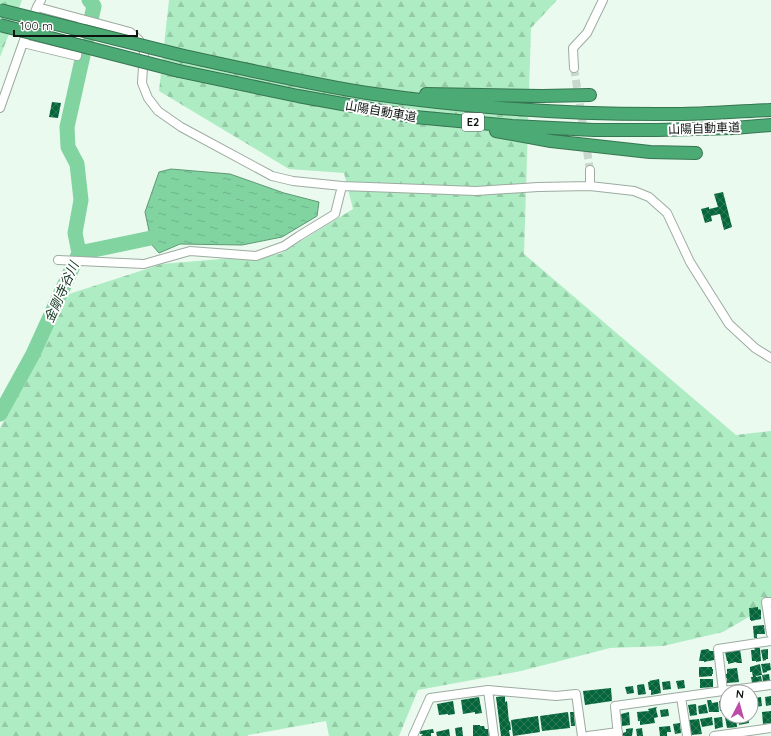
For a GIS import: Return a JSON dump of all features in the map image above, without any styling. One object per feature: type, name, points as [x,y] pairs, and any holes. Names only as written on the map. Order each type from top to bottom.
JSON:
[{"type":"highway","name":"山陽自動車道","points":[[0,10],[184,56],[301,82],[367,93],[518,110],[679,114],[771,110]]},
{"type":"highway","name":"山陽自動車道","points":[[0,24],[179,71],[298,96],[415,117],[512,126],[594,130],[771,126]]},
{"type":"highway","points":[[301,82],[359,86],[422,94],[542,96],[590,94]]},
{"type":"highway","points":[[415,117],[551,141],[650,152],[696,154]]},
{"type":"street","points":[[574,68],[573,48],[587,33],[603,0]]},
{"type":"street","points":[[0,108],[23,43],[39,4],[82,19],[130,32],[139,40],[144,51],[142,83],[148,98],[158,111],[181,127],[272,176],[293,181],[342,186],[476,191],[538,187],[590,186],[634,191],[649,197],[667,213],[690,262],[729,324],[755,348],[771,358]]},
{"type":"street","points":[[23,43],[77,56],[82,19]]},
{"type":"street","points":[[590,170],[590,186]]},
{"type":"street","points":[[58,260],[144,264],[190,251],[256,256],[284,246],[335,214],[342,186]]},
{"type":"street","points":[[771,602],[766,602],[771,634]]},
{"type":"street","points":[[722,684],[718,649],[771,641]]},
{"type":"street","points":[[759,686],[771,685]]},
{"type":"street","points":[[488,690],[494,736]]},
{"type":"street","points":[[413,736],[430,698],[488,690],[556,696],[576,694],[582,736]]},
{"type":"street","points":[[588,736],[618,734],[615,706],[719,692]]},
{"type":"street","points":[[681,697],[687,736]]},
{"type":"street","points":[[714,736],[771,728]]},
{"type":"green space","points":[[0,0],[22,0],[0,57]]},
{"type":"green space","points":[[169,0],[557,0],[531,28],[524,254],[736,435],[771,431],[771,604],[723,632],[663,646],[610,648],[521,671],[418,690],[399,736],[329,736],[326,721],[248,736],[0,736],[0,428],[42,350],[69,294],[162,264],[280,254],[353,209],[344,173],[289,169],[159,91]]},
{"type":"water","points":[[171,169],[230,174],[284,193],[319,202],[317,216],[282,237],[242,245],[180,244],[159,253],[152,245],[145,212],[159,172]]},
{"type":"building","points":[[52,102],[61,103],[58,118],[49,117]]},
{"type":"building","points":[[723,192],[732,227],[724,230],[720,214],[711,216],[712,221],[705,223],[701,209],[718,207],[714,194]]},
{"type":"building","points":[[758,607],[758,609],[761,610],[761,619],[751,621],[749,608]]},
{"type":"building","points":[[764,625],[765,634],[757,634],[757,638],[754,638],[753,626]]},
{"type":"building","points":[[754,648],[760,648],[761,661],[752,661],[751,650],[755,650]]},
{"type":"building","points":[[708,649],[710,651],[714,651],[714,660],[704,662],[699,661],[701,650]]},
{"type":"building","points":[[740,649],[742,663],[736,662],[728,664],[725,652]]},
{"type":"building","points":[[768,649],[768,659],[763,661],[761,650]]},
{"type":"building","points":[[770,663],[771,670],[763,673],[761,664]]},
{"type":"building","points":[[760,664],[762,675],[756,677],[761,676],[762,681],[752,683],[751,677],[753,677],[752,672],[750,672],[750,667]]},
{"type":"building","points":[[699,667],[712,667],[712,676],[699,677]]},
{"type":"building","points":[[737,668],[739,682],[727,683],[725,674],[727,674],[727,669]]},
{"type":"building","points":[[769,674],[770,681],[763,681],[762,675]]},
{"type":"building","points":[[659,679],[661,693],[651,695],[648,682]]},
{"type":"building","points":[[700,679],[713,679],[713,687],[700,688]]},
{"type":"building","points":[[684,680],[685,688],[678,689],[676,681]]},
{"type":"building","points":[[670,681],[671,689],[663,690],[662,682]]},
{"type":"building","points":[[644,684],[646,694],[638,695],[637,685]]},
{"type":"building","points":[[633,686],[634,693],[627,694],[625,687]]},
{"type":"building","points":[[611,688],[612,701],[585,705],[583,691]]},
{"type":"building","points":[[505,696],[505,702],[507,701],[509,722],[510,721],[510,736],[501,736],[496,697]]},
{"type":"building","points":[[771,696],[771,705],[766,706],[765,697]]},
{"type":"building","points":[[479,697],[482,713],[475,714],[475,712],[463,714],[461,700]]},
{"type":"building","points":[[759,697],[761,697],[762,706],[759,706]]},
{"type":"building","points":[[707,700],[711,700],[712,703],[718,702],[719,712],[709,712]]},
{"type":"building","points":[[453,701],[455,714],[439,715],[437,704]]},
{"type":"building","points":[[696,704],[697,715],[690,716],[688,705]]},
{"type":"building","points":[[706,704],[708,713],[699,714],[698,706]]},
{"type":"building","points":[[657,707],[658,717],[654,718],[655,723],[640,725],[637,712],[649,711],[648,709]]},
{"type":"building","points":[[668,709],[669,716],[661,717],[660,710]]},
{"type":"building","points":[[771,711],[771,723],[763,724],[762,712]]},
{"type":"building","points":[[568,712],[570,728],[542,731],[540,716]]},
{"type":"building","points":[[570,712],[574,712],[575,726],[571,726]]},
{"type":"building","points":[[629,712],[630,725],[622,726],[621,714]]},
{"type":"building","points":[[538,716],[540,732],[513,736],[511,720]]},
{"type":"building","points":[[712,717],[713,725],[702,727],[700,719]]},
{"type":"building","points":[[719,717],[719,724],[723,724],[723,727],[715,729],[714,718]]},
{"type":"building","points":[[699,719],[702,734],[691,735],[689,720]]},
{"type":"building","points":[[680,723],[681,733],[675,734],[673,724]]},
{"type":"building","points":[[726,724],[737,724],[737,727],[727,728]]},
{"type":"building","points":[[473,725],[484,726],[485,729],[488,729],[489,736],[473,736]]},
{"type":"building","points":[[670,726],[671,732],[667,732],[667,736],[660,736],[659,727]]},
{"type":"building","points":[[462,727],[463,736],[456,736],[455,728]]},
{"type":"building","points":[[633,728],[632,736],[623,736],[626,729]]},
{"type":"building","points":[[642,728],[643,736],[637,736],[636,729]]},
{"type":"building","points":[[433,729],[434,733],[431,733],[431,736],[421,736],[423,734],[420,734],[420,731]]},
{"type":"building","points":[[449,729],[450,736],[437,736],[436,732]]},
{"type":"waterway","name":"金剛寺谷川","points":[[0,414],[33,354],[79,253],[75,233],[81,200],[77,164],[68,147],[67,127],[94,6],[89,0]]},
{"type":"waterway","points":[[79,253],[151,238]]},
{"type":"tunnel","points":[[574,68],[590,170]]}]
